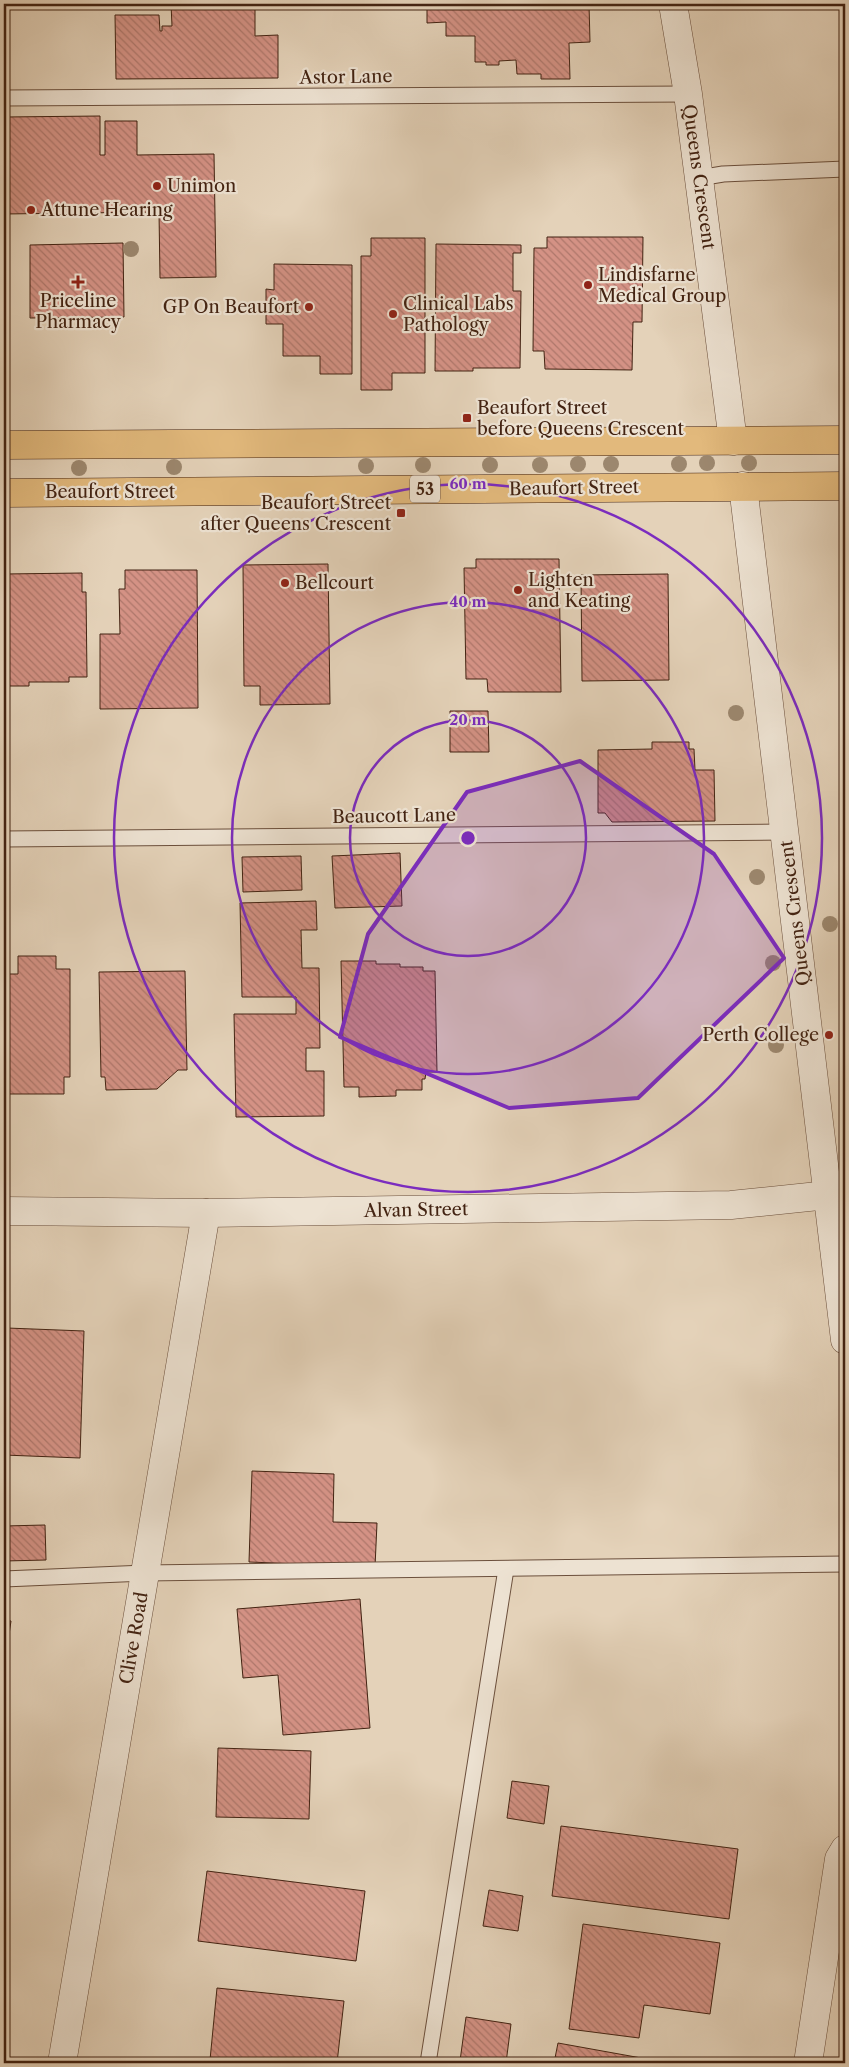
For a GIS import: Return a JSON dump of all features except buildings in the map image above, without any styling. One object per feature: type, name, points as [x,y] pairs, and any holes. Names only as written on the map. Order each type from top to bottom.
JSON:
[{"type":"main road","points":[[4,445],[845,440]]},
{"type":"main road","name":"Beaufort Street","points":[[4,493],[845,486]]},
{"type":"street","name":"Queens Crescent","points":[[673,4],[688,94],[733,441]]},
{"type":"street","name":"Queens Crescent","points":[[742,486],[845,1340]]},
{"type":"street","name":"Alvan Street","points":[[4,1211],[206,1213],[731,1205],[828,1195]]},
{"type":"street","name":"Clive Road","points":[[62,2063],[206,1213]]},
{"type":"street","points":[[808,2063],[839,1859],[845,1849]]},
{"type":"lane","name":"Astor Lane","points":[[4,98],[688,94]]},
{"type":"lane","points":[[699,178],[723,174],[845,169]]},
{"type":"lane","name":"Beaucott Lane","points":[[4,839],[785,832]]},
{"type":"lane","points":[[4,1579],[146,1573],[845,1564]]},
{"type":"lane","points":[[428,2063],[506,1569]]},
{"type":"highlighted area","points":[[580,761],[714,854],[784,958],[638,1098],[509,1108],[340,1037],[368,934],[467,792]]},
{"type":"place","name":"Unimon","points":[[157,186]]},
{"type":"place","name":"Attune Hearing","points":[[31,210]]},
{"type":"place","name":"Priceline Pharmacy","points":[[78,282]]},
{"type":"place","name":"Lindisfarne Medical Group","points":[[588,285]]},
{"type":"place","name":"GP On Beaufort","points":[[309,307]]},
{"type":"place","name":"Clinical Labs Pathology","points":[[393,314]]},
{"type":"place","name":"Beaufort Street before Queens Crescent","points":[[467,418]]},
{"type":"place","name":"Beaufort Street after Queens Crescent","points":[[401,513]]},
{"type":"place","name":"Bellcourt","points":[[285,583]]},
{"type":"place","name":"Lighten and Keating","points":[[518,590]]},
{"type":"place","name":"Perth College","points":[[829,1035]]}]
